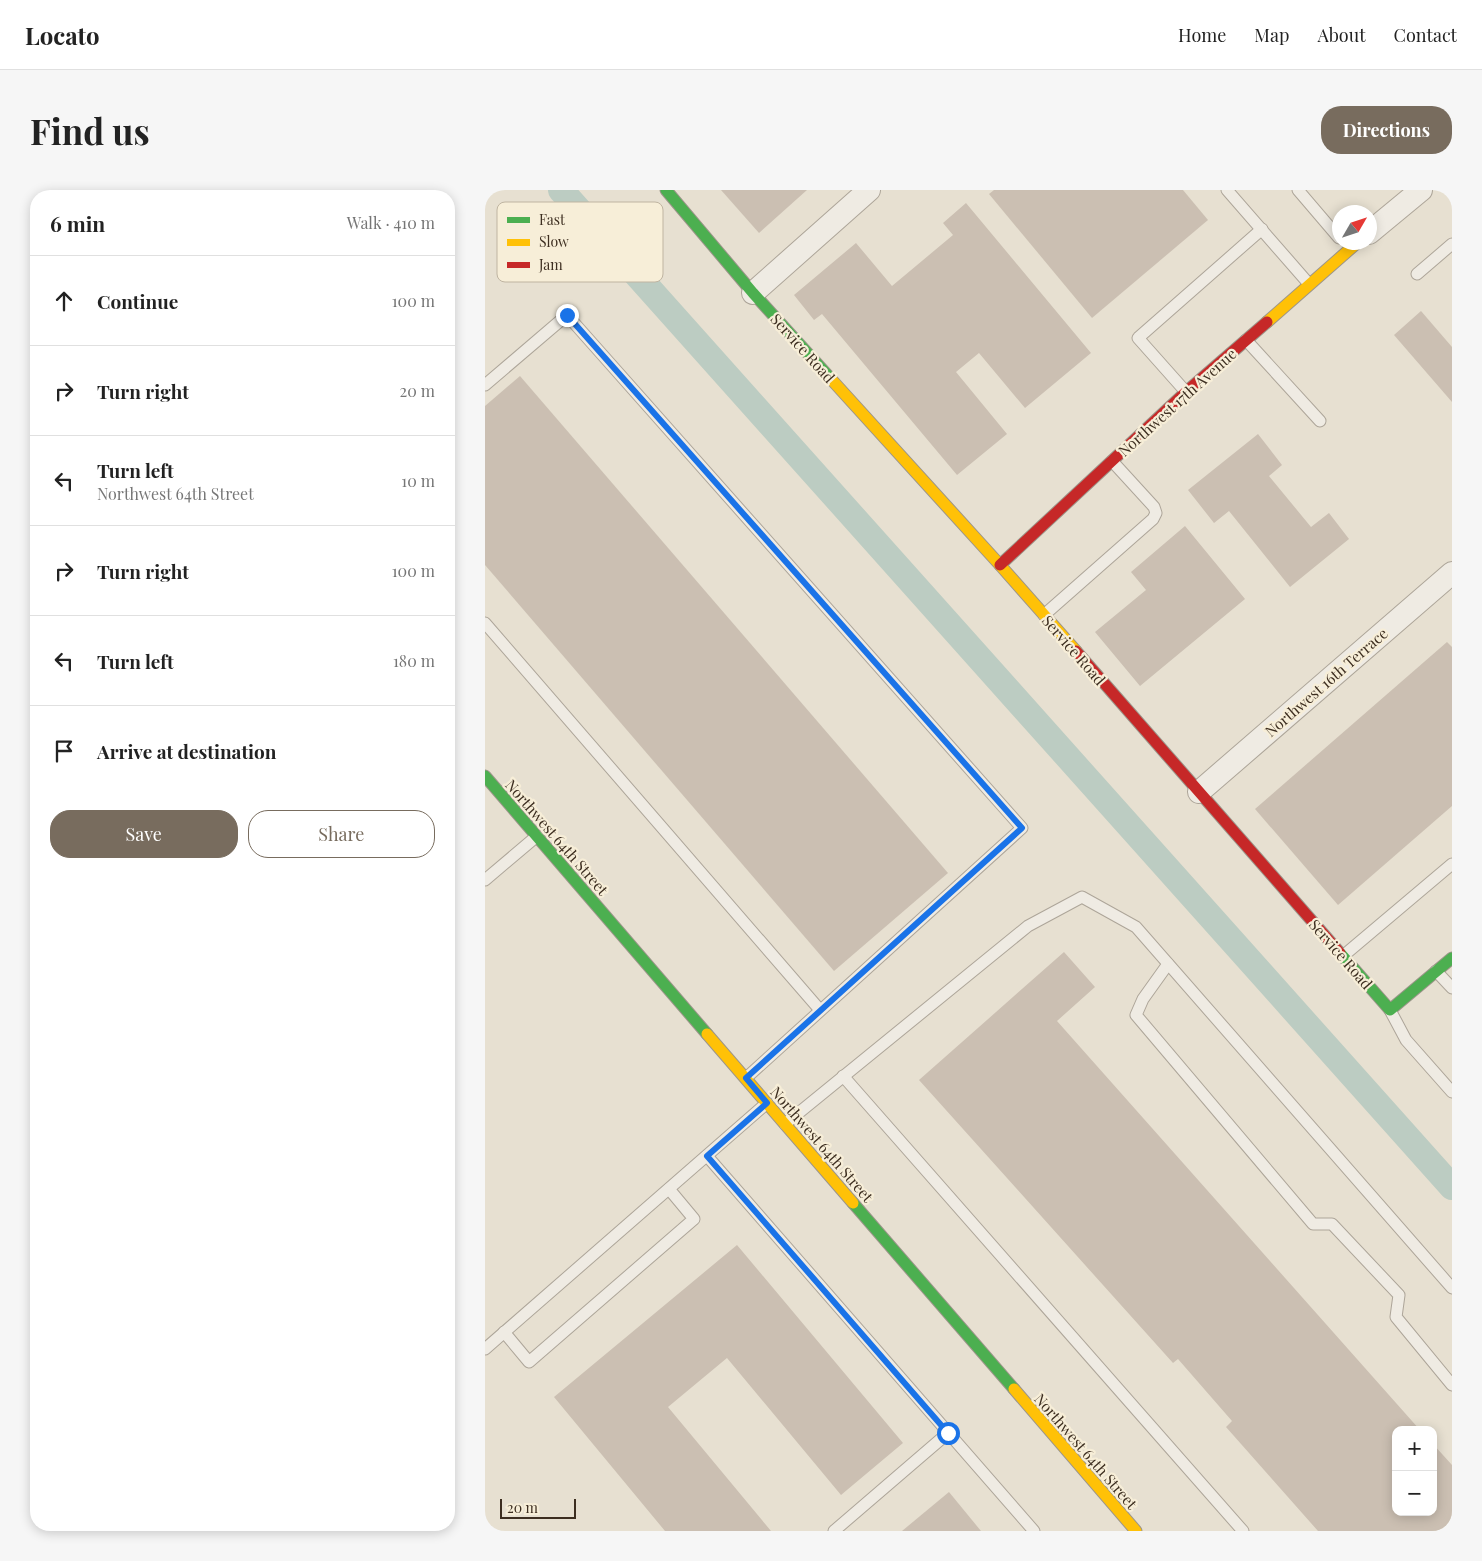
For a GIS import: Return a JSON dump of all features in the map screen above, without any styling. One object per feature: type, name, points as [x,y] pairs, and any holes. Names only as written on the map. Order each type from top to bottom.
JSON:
[{"type":"street","name":"Service Road","points":[[666,190],[753,293],[1000,565],[1390,1010]]},
{"type":"street","points":[[753,293],[869,190]]},
{"type":"street","points":[[1377,226],[1421,190]]},
{"type":"street","name":"Northwest 17th Avenue","points":[[1000,565],[1186,392],[1309,284],[1345,250]]},
{"type":"street","name":"Northwest 16th Terrace","points":[[1199,792],[1452,573]]},
{"type":"street","name":"Northwest 64th Street","points":[[485,776],[1135,1531]]},
{"type":"street","points":[[1390,1010],[1452,958]]},
{"type":"lane","points":[[1227,190],[1309,284]]},
{"type":"lane","points":[[1298,190],[1332,230]]},
{"type":"lane","points":[[1186,392],[1137,338],[1262,229]]},
{"type":"lane","points":[[1417,274],[1452,244]]},
{"type":"lane","points":[[485,385],[567,315],[1022,828],[746,1078]]},
{"type":"lane","points":[[1246,340],[1320,421]]},
{"type":"lane","points":[[1044,616],[1153,519],[1156,513],[1154,507],[1112,461]]},
{"type":"lane","points":[[485,622],[821,1010]]},
{"type":"lane","points":[[485,880],[537,836]]},
{"type":"lane","points":[[1343,956],[1452,864]]},
{"type":"lane","points":[[785,1124],[1028,926],[1082,897],[1136,927],[1452,1288]]},
{"type":"lane","points":[[1168,964],[1143,999],[1136,1015],[1313,1224],[1332,1224],[1399,1295],[1396,1317],[1452,1385]]},
{"type":"lane","points":[[1437,971],[1452,988]]},
{"type":"lane","points":[[1390,1010],[1406,1040],[1452,1092]]},
{"type":"lane","points":[[843,1076],[1243,1531]]},
{"type":"lane","points":[[485,1349],[767,1103]]},
{"type":"lane","points":[[707,1156],[1034,1531]]},
{"type":"lane","points":[[504,1332],[529,1362],[694,1220],[669,1189]]},
{"type":"lane","points":[[834,1531],[948,1433]]},
{"type":"building","points":[[721,190],[807,190],[759,233]]},
{"type":"building","points":[[994,190],[1183,190],[1208,220],[1092,318],[989,194]]},
{"type":"building","points":[[966,203],[1091,353],[1025,408],[979,353],[956,372],[1007,434],[957,475],[822,314],[814,320],[794,295],[856,243],[892,286],[953,235],[943,223]]},
{"type":"building","points":[[1421,311],[1452,347],[1452,402],[1394,335]]},
{"type":"building","points":[[520,376],[948,873],[834,971],[485,565],[485,406]]},
{"type":"building","points":[[1258,434],[1282,465],[1269,476],[1311,527],[1329,513],[1349,539],[1290,587],[1229,511],[1214,523],[1188,490]]},
{"type":"building","points":[[1185,526],[1245,599],[1140,686],[1095,632],[1146,590],[1131,572]]},
{"type":"building","points":[[1447,642],[1452,647],[1452,806],[1338,905],[1255,809]]},
{"type":"building","points":[[1064,952],[1095,987],[1057,1021],[1416,1426],[1392,1426],[1392,1516],[1437,1516],[1437,1448],[1452,1465],[1452,1531],[1318,1531],[1226,1427],[1232,1421],[1178,1359],[1173,1363],[919,1080]]},
{"type":"building","points":[[737,1245],[903,1443],[841,1495],[727,1358],[668,1407],[771,1531],[665,1531],[554,1397]]},
{"type":"building","points":[[949,1492],[981,1531],[902,1531]]},
{"type":"waterway","points":[[561,190],[572,202]]},
{"type":"waterway","points":[[643,282],[1452,1187]]},
{"type":"traffic: fast","points":[[666,190],[753,293],[831,379]]},
{"type":"traffic: fast","points":[[485,776],[707,1034]]},
{"type":"traffic: fast","points":[[1340,953],[1390,1010],[1452,958]]},
{"type":"traffic: fast","points":[[853,1203],[1014,1389]]},
{"type":"traffic: slow","points":[[1267,322],[1349,250]]},
{"type":"traffic: slow","points":[[831,379],[1076,651]]},
{"type":"traffic: slow","points":[[707,1034],[853,1203]]},
{"type":"traffic: slow","points":[[1014,1389],[1136,1531]]},
{"type":"traffic: jam","points":[[1000,565],[1186,392],[1267,322]]},
{"type":"traffic: jam","points":[[1076,651],[1340,953]]},
{"type":"route","points":[[567,315],[1022,828],[746,1078],[767,1103],[707,1156],[948,1433]]}]
